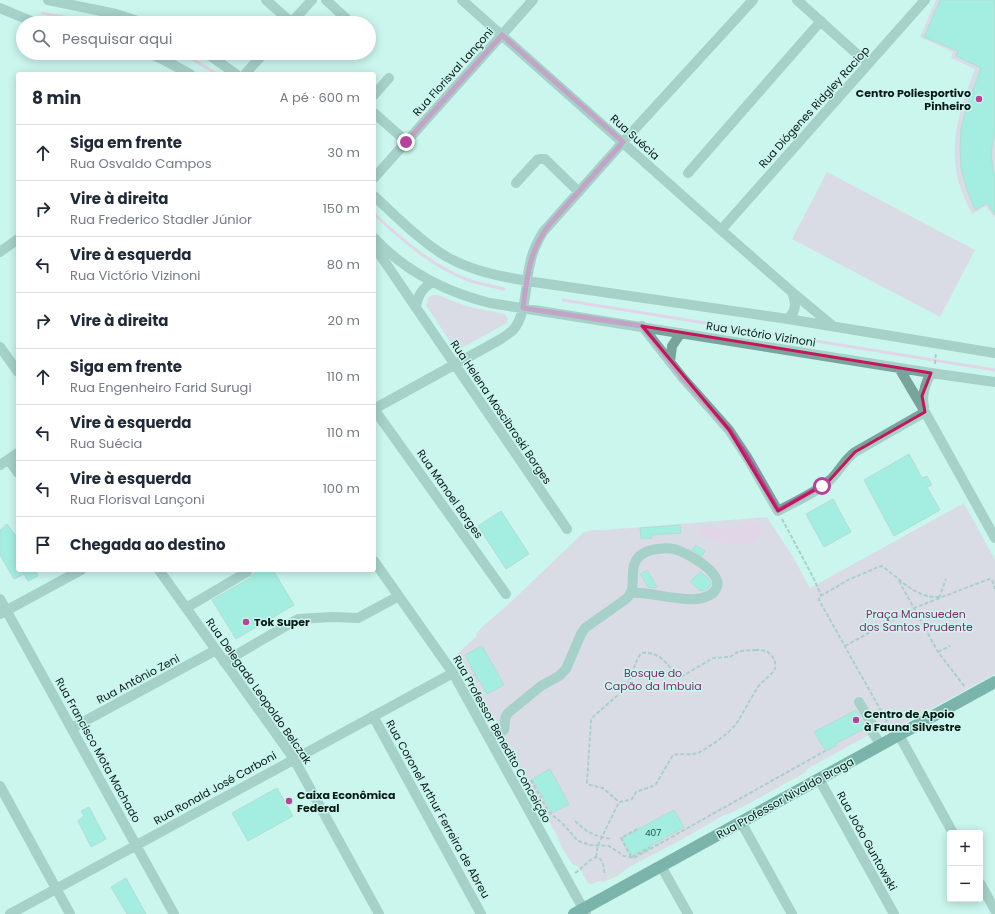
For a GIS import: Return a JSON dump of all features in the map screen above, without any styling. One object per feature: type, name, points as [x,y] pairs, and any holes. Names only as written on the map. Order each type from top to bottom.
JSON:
[{"type":"main road","name":"Rua Professor Nivaldo Braga","points":[[581,912],[661,866],[881,745],[895,731],[995,682]]},
{"type":"street","points":[[48,0],[122,16]]},
{"type":"street","points":[[266,0],[284,16]]},
{"type":"street","points":[[298,16],[312,0]]},
{"type":"street","points":[[326,0],[343,16]]},
{"type":"street","name":"Rua Suécia","points":[[462,0],[721,230],[792,292],[834,326]]},
{"type":"street","name":"Rua Florisval Lançoni","points":[[376,176],[533,0]]},
{"type":"street","points":[[376,408],[508,334],[514,329],[518,323],[523,308],[532,255],[539,239],[549,225],[753,0]]},
{"type":"street","points":[[797,0],[868,64]]},
{"type":"street","name":"Rua Diógenes Ridgley Raciop","points":[[721,230],[925,0]]},
{"type":"street","points":[[0,8],[19,16]]},
{"type":"street","points":[[688,173],[820,21]]},
{"type":"street","points":[[164,60],[186,72]]},
{"type":"street","points":[[216,60],[233,72]]},
{"type":"street","points":[[247,72],[258,60]]},
{"type":"street","points":[[376,93],[389,78]]},
{"type":"street","points":[[376,115],[406,142]]},
{"type":"street","points":[[516,183],[537,160],[545,159],[579,192]]},
{"type":"street","name":"Rua Victório Vizinoni","points":[[376,198],[424,240],[447,257],[471,268],[488,273],[527,281],[834,326],[995,353]]},
{"type":"street","points":[[0,252],[16,240]]},
{"type":"street","name":"Rua Victório Vizinoni","points":[[376,240],[403,264],[432,282],[474,299],[899,368],[933,371],[995,382]]},
{"type":"street","name":"Rua Helena Moscibroski Borges","points":[[376,249],[567,529]]},
{"type":"street","points":[[416,308],[420,292],[432,282]]},
{"type":"street","points":[[788,319],[794,312],[796,305],[792,292]]},
{"type":"street","points":[[642,326],[670,362],[729,430],[747,457],[778,511],[827,483],[846,460],[855,452],[925,412]]},
{"type":"street","points":[[670,362],[672,346],[682,333]]},
{"type":"street","points":[[0,347],[16,369]]},
{"type":"street","points":[[899,368],[995,538]]},
{"type":"street","points":[[925,412],[922,396],[926,382],[933,371]]},
{"type":"street","name":"Rua Manoel Borges","points":[[376,412],[506,594]]},
{"type":"street","points":[[16,454],[4,462],[16,471]]},
{"type":"street","points":[[490,739],[504,730],[504,721],[508,713],[540,686],[559,676],[566,669],[585,628],[626,599],[631,593],[633,568],[636,561],[642,554],[652,550],[672,548],[683,551],[713,572],[718,582],[717,588],[711,595],[705,598],[676,599],[638,592],[631,593]]},
{"type":"street","name":"Rua Professor Benedito Conceição","points":[[376,564],[453,672],[581,912]]},
{"type":"street","points":[[3,613],[77,572]]},
{"type":"street","name":"Rua Delegado Leopoldo Belczak","points":[[160,572],[294,759],[379,914]]},
{"type":"street","points":[[186,608],[247,572]]},
{"type":"street","points":[[224,662],[298,619],[332,617],[358,618],[399,596]]},
{"type":"street","name":"Rua Francisco Mota Machado","points":[[0,599],[3,613],[72,728],[174,914]]},
{"type":"street","name":"Rua Antônio Zeni","points":[[72,728],[216,650]]},
{"type":"street","name":"Rua Ronald José Carboni","points":[[10,914],[453,672]]},
{"type":"street","points":[[859,702],[872,724],[874,733],[881,745]]},
{"type":"street","name":"Rua Coronel Arthur Ferreira de Abreu","points":[[373,716],[482,914]]},
{"type":"street","points":[[895,731],[950,830]]},
{"type":"street","name":"Rua João Guntowski","points":[[819,779],[894,914]]},
{"type":"street","points":[[0,786],[70,914]]},
{"type":"street","points":[[741,822],[792,914]]},
{"type":"street","points":[[661,866],[688,914]]},
{"type":"street","points":[[983,888],[995,910]]},
{"type":"path","points":[[933,371],[936,349]]},
{"type":"path","points":[[778,511],[813,577],[820,595],[818,597],[819,600],[895,731]]},
{"type":"path","points":[[820,595],[848,580],[882,566],[919,594],[939,598],[945,596]]},
{"type":"path","points":[[845,646],[914,608],[989,578],[992,580],[995,589]]},
{"type":"path","points":[[939,598],[946,579]]},
{"type":"path","points":[[899,580],[938,652],[965,688]]},
{"type":"path","points":[[938,652],[950,646]]},
{"type":"path","points":[[763,650],[770,654],[776,666],[775,670],[759,686],[732,727],[716,741],[699,752],[673,755],[656,784],[636,792],[632,799],[619,802],[602,788],[587,783],[591,720],[594,715],[626,688],[639,655],[644,653],[662,658],[681,677],[713,658],[730,657],[739,651],[763,650]]},
{"type":"path","points":[[468,678],[474,675]]},
{"type":"path","points":[[531,780],[549,812],[563,824],[573,836],[583,843],[609,846],[624,856],[638,857],[825,751]]},
{"type":"path","points":[[596,857],[598,845],[619,802]]},
{"type":"path","points":[[574,821],[584,830],[593,835],[611,839]]},
{"type":"path","points":[[631,857],[621,838],[639,828]]},
{"type":"path","points":[[631,857],[650,847]]},
{"type":"path","points":[[574,873],[581,870],[589,860],[596,857],[603,861],[605,875]]},
{"type":"highlighted area","points":[[642,326],[931,373],[922,396],[925,412],[855,452],[827,483],[778,511],[729,430]]},
{"type":"green space","name":"Centro Poliesportivo Pinheiro","points":[[936,0],[995,0],[995,218],[986,206],[972,214],[962,192],[957,176],[955,160],[956,130],[964,99],[975,69],[951,58],[953,52],[920,37]]},
{"type":"green space","points":[[827,172],[975,250],[940,317],[792,239]]},
{"type":"green space","points":[[438,295],[466,306],[504,314],[508,318],[507,323],[456,351],[426,305],[429,297]]},
{"type":"green space","name":"Bosque do Capão da Imbuia","points":[[964,503],[995,560],[995,674],[889,732],[885,726],[807,769],[806,772],[750,803],[724,815],[681,840],[629,867],[616,877],[603,882],[599,881],[592,884],[588,883],[579,867],[572,864],[562,848],[547,815],[521,771],[492,714],[489,712],[484,700],[457,654],[477,636],[476,634],[481,628],[512,601],[584,532],[593,530],[767,517],[793,557],[810,588]]},
{"type":"shaded area","points":[[746,521],[756,521],[762,525],[763,531],[749,544],[737,545],[714,541],[707,539],[699,531],[702,528],[725,528],[736,526]]},
{"type":"building","name":"Centro Poliesportivo Pinheiro","points":[[940,0],[995,0],[995,128],[991,153],[995,177],[995,215],[987,203],[975,210],[967,190],[961,168],[961,129],[966,109],[981,68],[956,56],[958,51],[924,37]]},
{"type":"building","points":[[909,454],[922,478],[927,476],[932,485],[927,487],[940,510],[894,536],[864,480]]},
{"type":"building","points":[[833,499],[851,532],[824,547],[806,514]]},
{"type":"building","points":[[501,511],[529,554],[506,569],[478,526]]},
{"type":"building","points":[[7,524],[16,536],[16,572],[36,572],[38,576],[28,581],[24,574],[14,579],[0,555],[0,530]]},
{"type":"building","points":[[680,525],[681,533],[651,535],[652,538],[641,539],[640,528]]},
{"type":"building","points":[[696,545],[705,551],[702,556],[692,550]]},
{"type":"building","points":[[647,570],[657,587],[648,587],[640,574]]},
{"type":"building","name":"Tok Super","points":[[256,572],[274,572],[294,605],[236,639],[212,600],[250,578]]},
{"type":"building","points":[[700,572],[709,579],[711,583],[706,590],[701,591],[690,582]]},
{"type":"building","points":[[482,646],[504,685],[487,694],[479,680],[478,681],[465,655]]},
{"type":"building","points":[[856,710],[866,728],[835,744],[836,746],[826,751],[814,732]]},
{"type":"building","points":[[550,769],[569,804],[552,813],[532,779]]},
{"type":"building","points":[[277,788],[293,816],[248,841],[232,813]]},
{"type":"building","points":[[89,807],[106,839],[91,847],[78,821],[84,816],[81,811]]},
{"type":"building","points":[[674,810],[684,827],[650,846],[651,848],[644,853],[642,850],[632,856],[622,838]]},
{"type":"building","points":[[126,878],[146,914],[127,914],[111,887]]},
{"type":"waterway","points":[[42,13],[58,16]]},
{"type":"waterway","points":[[194,60],[214,72]]},
{"type":"waterway","points":[[376,216],[418,252],[442,267],[468,280],[504,289]]},
{"type":"waterway","points":[[563,300],[995,370]]},
{"type":"place","name":"Centro Poliesportivo Pinheiro","points":[[979,99]]},
{"type":"place","name":"Tok Super","points":[[246,622]]},
{"type":"place","name":"Centro de Apoio à Fauna Silvestre","points":[[856,720]]},
{"type":"place","name":"Caixa Econômica Federal","points":[[289,801]]},
{"type":"route","points":[[406,142],[502,35],[623,142],[543,232],[532,255],[523,308],[642,326],[682,377],[738,442],[778,511],[822,486]]},
{"type":"park label","name":"Praça Mansueden dos Santos Prudente","points":[[916,620]]}]
